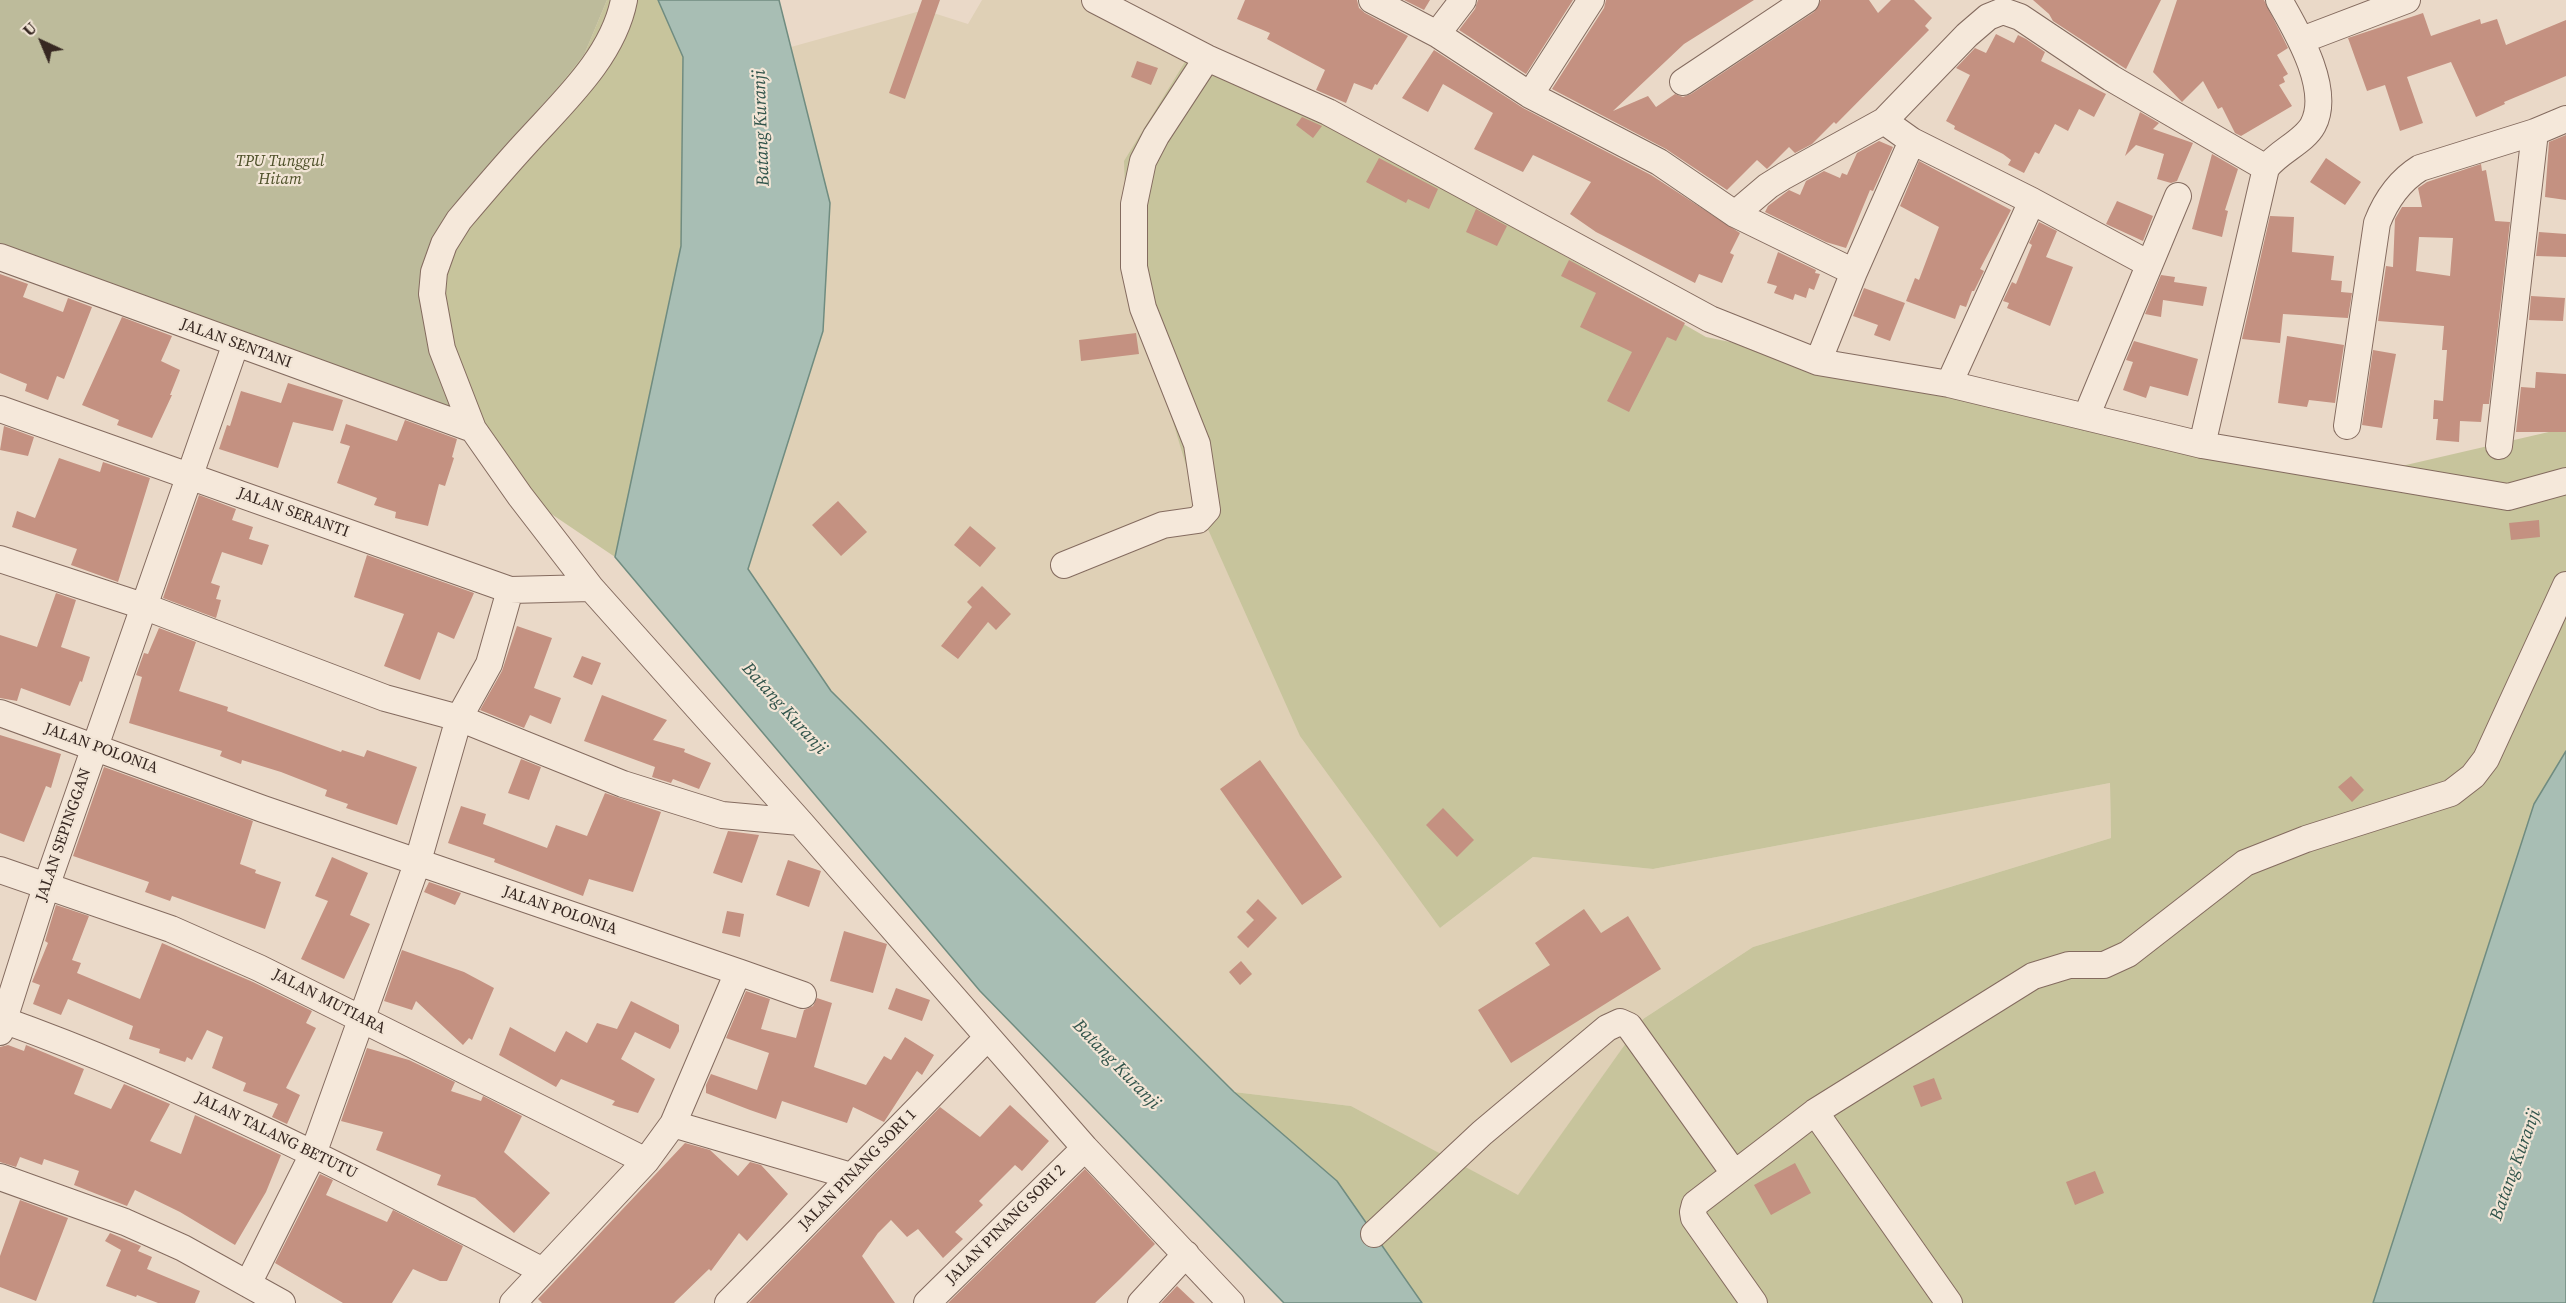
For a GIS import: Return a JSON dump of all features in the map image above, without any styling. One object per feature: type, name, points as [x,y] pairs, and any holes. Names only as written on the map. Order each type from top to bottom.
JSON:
[{"type":"street","points":[[624,0],[616,26],[599,57],[459,220],[438,258],[432,294],[442,349],[473,429],[520,496],[591,588],[800,822],[1085,1148],[1231,1303]]},
{"type":"street","points":[[1095,0],[1207,58],[1328,112],[1710,319],[1818,362],[1949,384],[2202,445],[2508,497],[2566,481]]},
{"type":"street","points":[[1372,0],[1437,34],[1530,95],[1659,162],[1735,214],[1854,272]]},
{"type":"street","points":[[1437,34],[1463,0]]},
{"type":"street","points":[[1530,95],[1591,0]]},
{"type":"street","points":[[1683,82],[1806,0]]},
{"type":"street","points":[[2202,445],[2266,168],[2276,155],[2300,139],[2313,124],[2317,110],[2317,85],[2302,40],[2279,0]]},
{"type":"street","points":[[2302,40],[2407,0]]},
{"type":"street","points":[[1735,214],[1760,192],[1784,176],[1884,121],[1966,34],[1988,16],[2003,11],[2020,17],[2111,78],[2266,168]]},
{"type":"street","points":[[1064,565],[1163,525],[1198,520],[1207,510],[1197,444],[1143,309],[1134,267],[1134,204],[1143,161],[1156,136],[1207,58]]},
{"type":"street","points":[[2347,426],[2377,223],[2384,207],[2400,184],[2420,168],[2535,132],[2566,119]]},
{"type":"street","points":[[1884,121],[1912,141],[2032,201],[2149,264]]},
{"type":"street","points":[[2499,446],[2535,132]]},
{"type":"street","points":[[1818,362],[1854,272],[1912,141]]},
{"type":"street","points":[[2086,417],[2178,196]]},
{"type":"street","points":[[1949,384],[2032,201]]},
{"type":"street","name":"JALAN SENTANI","points":[[0,257],[473,429]]},
{"type":"street","name":"JALAN SEPINGGAN","points":[[1,1024],[46,887],[236,343]]},
{"type":"street","name":"JALAN SERANTI","points":[[0,409],[510,590],[591,588]]},
{"type":"street","points":[[0,559],[143,606],[386,698],[459,718],[623,784],[722,815],[800,822]]},
{"type":"street","points":[[1754,1303],[1694,1218],[1695,1204],[1815,1112],[2033,976],[2069,965],[2104,965],[2128,954],[2245,863],[2306,839],[2451,793],[2473,776],[2486,759],[2566,585]]},
{"type":"street","points":[[248,1284],[313,1154],[418,861],[459,718],[489,664],[510,590]]},
{"type":"street","name":"JALAN POLONIA","points":[[0,712],[263,809],[803,995]]},
{"type":"street","name":"JALAN MUTIARA","points":[[0,870],[171,929],[260,968],[646,1161]]},
{"type":"street","points":[[513,1303],[646,1161],[673,1124],[738,972]]},
{"type":"street","points":[[1374,1234],[1482,1133],[1608,1029],[1620,1022],[1629,1026],[1734,1173]]},
{"type":"street","name":"JALAN TALANG BETUTU","points":[[1,1024],[171,1086],[313,1154],[543,1271]]},
{"type":"street","name":"JALAN PINANG SORI 1","points":[[728,1303],[988,1037]]},
{"type":"street","points":[[1815,1112],[1949,1303]]},
{"type":"street","points":[[673,1124],[851,1176]]},
{"type":"street","name":"JALAN PINANG SORI 2","points":[[927,1303],[1085,1148]]},
{"type":"street","points":[[0,1177],[134,1227],[183,1248],[282,1303]]},
{"type":"street","points":[[1141,1303],[1186,1254]]},
{"type":"shaded area","points":[[607,0],[658,0],[683,57],[681,246],[615,557],[541,507],[466,415],[422,306],[441,229],[584,55]]},
{"type":"shaded area","points":[[982,0],[1088,0],[1196,44],[1440,928],[1533,857],[1653,869],[2110,783],[2111,838],[1753,947],[1643,1019],[1518,1196],[1351,1106],[1234,1092],[831,691],[748,568],[823,331],[830,203],[791,47],[924,10],[968,24]]},
{"type":"shaded area","points":[[1196,44],[1706,337],[2367,474],[2566,428],[2566,783],[2377,1303],[1422,1303],[1337,1181],[1234,1092],[1351,1106],[1518,1195],[1643,1019],[1753,947],[2111,838],[2110,783],[1653,869],[1533,857],[1440,928],[1300,736],[1199,509],[1128,271],[1124,161]]},
{"type":"green space","name":"TPU Tunggul Hitam","points":[[0,0],[607,0],[584,55],[520,135],[422,306],[466,415],[0,256]]},
{"type":"water","name":"Batang Kuranji","points":[[658,0],[779,0],[830,203],[823,331],[748,569],[831,691],[1234,1092],[1337,1181],[1422,1303],[1284,1303],[980,991],[615,557],[681,246],[683,57]]},
{"type":"water","name":"Batang Kuranji","points":[[2566,751],[2566,1303],[2373,1303],[2534,804]]},
{"type":"building","points":[[922,0],[940,0],[905,99],[889,93]]},
{"type":"building","points":[[1245,0],[1357,0],[1359,8],[1365,13],[1408,36],[1377,85],[1375,84],[1372,90],[1354,83],[1346,103],[1316,90],[1325,70],[1267,39],[1270,33],[1237,19]]},
{"type":"building","points":[[1404,0],[1430,0],[1424,10]]},
{"type":"building","points":[[1478,0],[1573,0],[1526,74],[1459,30],[1475,9]]},
{"type":"building","points":[[1606,0],[1754,0],[1684,44],[1613,111],[1648,96],[1656,107],[1675,94],[1683,97],[1691,94],[1814,12],[1821,0],[1869,0],[1878,13],[1891,0],[1914,0],[1932,18],[1925,26],[1929,30],[1836,124],[1834,122],[1812,144],[1795,153],[1789,147],[1767,169],[1757,160],[1727,190],[1666,149],[1552,89],[1604,8]]},
{"type":"building","points":[[2033,0],[2161,0],[2126,69],[2053,21],[2049,14]]},
{"type":"building","points":[[2177,0],[2264,0],[2288,48],[2277,55],[2288,74],[2283,77],[2285,82],[2279,85],[2292,106],[2241,136],[2235,133],[2222,107],[2218,109],[2203,81],[2182,102],[2153,72]]},
{"type":"building","points":[[2423,13],[2431,36],[2480,19],[2481,24],[2497,19],[2506,45],[2566,20],[2566,76],[2504,102],[2505,104],[2476,117],[2451,62],[2407,77],[2423,123],[2400,131],[2385,85],[2367,91],[2348,38]]},
{"type":"building","points":[[1996,34],[2014,43],[2018,35],[2026,39],[2045,52],[2041,61],[2106,94],[2094,117],[2079,109],[2068,131],[2055,124],[2039,154],[2035,152],[2024,173],[2008,165],[2011,160],[2003,154],[1954,129],[1955,126],[1946,121],[1970,75],[1956,68],[1975,48],[1986,53]]},
{"type":"building","points":[[1434,50],[1523,108],[1651,175],[1740,233],[1730,253],[1734,255],[1722,283],[1699,274],[1695,283],[1596,232],[1570,214],[1591,182],[1533,155],[1523,172],[1474,149],[1493,113],[1443,84],[1428,112],[1402,98]]},
{"type":"building","points":[[1137,61],[1158,68],[1151,85],[1131,77]]},
{"type":"building","points":[[2140,112],[2159,123],[2153,129],[2193,143],[2177,181],[2171,183],[2157,179],[2164,154],[2136,145],[2125,156]]},
{"type":"building","points":[[1302,117],[1322,126],[1313,138],[1296,125]]},
{"type":"building","points":[[2566,135],[2566,200],[2545,197],[2549,142]]},
{"type":"building","points":[[1879,141],[1893,147],[1873,191],[1870,190],[1846,248],[1826,242],[1765,212],[1768,206],[1789,190],[1800,195],[1806,181],[1824,171],[1840,178],[1842,173],[1847,175],[1857,153]]},
{"type":"building","points":[[2212,154],[2238,169],[2225,210],[2228,211],[2222,237],[2192,229]]},
{"type":"building","points":[[1379,158],[1438,189],[1429,209],[1408,199],[1406,203],[1366,182]]},
{"type":"building","points":[[2326,158],[2361,182],[2345,205],[2310,182]]},
{"type":"building","points":[[1919,161],[2011,210],[1980,269],[1984,271],[1966,307],[1960,305],[1955,319],[1906,301],[1915,278],[1919,280],[1939,227],[1900,206]]},
{"type":"building","points":[[2481,164],[2482,171],[2486,170],[2495,221],[2510,222],[2489,404],[2483,404],[2481,422],[2460,421],[2459,442],[2436,440],[2438,419],[2433,419],[2434,400],[2443,401],[2447,350],[2442,350],[2444,326],[2378,321],[2386,266],[2393,267],[2395,219],[2402,207],[2422,207],[2418,188],[2427,182]],"holes":[[[2419,237],[2453,238],[2450,276],[2416,271]]]},
{"type":"building","points":[[2117,201],[2153,216],[2143,241],[2106,224]]},
{"type":"building","points":[[1476,209],[1507,226],[1497,246],[1466,232]]},
{"type":"building","points":[[2270,216],[2294,217],[2292,252],[2334,256],[2331,280],[2342,281],[2341,292],[2352,293],[2348,318],[2283,314],[2280,343],[2242,339]]},
{"type":"building","points":[[2039,222],[2057,231],[2046,257],[2073,267],[2050,326],[2007,308],[2009,303],[2003,301],[2012,282],[2016,284],[2032,245],[2029,243]]},
{"type":"building","points":[[2539,232],[2566,234],[2566,257],[2536,256]]},
{"type":"building","points":[[1778,252],[1820,274],[1814,290],[1809,288],[1806,298],[1795,294],[1793,300],[1774,293],[1777,286],[1767,283]]},
{"type":"building","points":[[1569,260],[1685,323],[1676,341],[1667,337],[1629,412],[1607,401],[1632,352],[1580,327],[1596,293],[1561,276]]},
{"type":"building","points":[[0,274],[28,284],[23,297],[63,312],[68,298],[92,307],[64,379],[57,376],[48,400],[25,391],[27,384],[0,373]]},
{"type":"building","points":[[2161,275],[2175,277],[2174,282],[2207,287],[2203,306],[2163,300],[2161,317],[2145,314]]},
{"type":"building","points":[[1864,288],[1905,303],[1890,341],[1874,335],[1878,325],[1853,316]]},
{"type":"building","points":[[2531,296],[2565,298],[2563,321],[2529,320]]},
{"type":"building","points":[[122,317],[172,336],[161,361],[180,370],[170,395],[172,395],[152,438],[117,425],[119,420],[82,405]]},
{"type":"building","points":[[1136,333],[1139,354],[1081,361],[1079,340]]},
{"type":"building","points":[[2287,336],[2344,345],[2335,403],[2309,400],[2307,407],[2278,403]]},
{"type":"building","points":[[2134,341],[2198,359],[2188,396],[2150,386],[2146,398],[2123,390],[2133,362],[2126,360]]},
{"type":"building","points":[[2373,350],[2396,354],[2382,428],[2362,425]]},
{"type":"building","points":[[2536,372],[2566,374],[2566,432],[2516,432],[2521,387],[2535,388]]},
{"type":"building","points":[[288,383],[343,400],[333,431],[293,422],[278,468],[219,449],[227,425],[230,426],[241,391],[281,403]]},
{"type":"building","points":[[405,420],[457,439],[445,486],[439,484],[428,526],[395,518],[396,512],[374,505],[377,498],[337,483],[350,446],[340,443],[346,424],[397,441]]},
{"type":"building","points":[[4,426],[34,437],[28,456],[0,450]]},
{"type":"building","points":[[59,458],[100,472],[103,462],[150,478],[118,582],[71,565],[77,549],[12,527],[17,511],[35,518]]},
{"type":"building","points":[[199,495],[236,509],[232,520],[253,527],[249,539],[269,545],[262,565],[222,552],[211,583],[220,586],[216,599],[221,600],[216,618],[163,598]]},
{"type":"building","points":[[838,501],[867,532],[841,556],[812,525]]},
{"type":"building","points":[[2539,520],[2540,537],[2511,540],[2509,523]]},
{"type":"building","points":[[970,526],[996,548],[980,567],[954,545]]},
{"type":"building","points":[[367,555],[474,593],[454,639],[438,632],[420,680],[384,666],[404,614],[354,597]]},
{"type":"building","points":[[982,586],[1011,614],[996,630],[988,622],[958,659],[941,646],[972,607],[967,602]]},
{"type":"building","points":[[56,593],[76,600],[61,647],[90,657],[82,682],[80,681],[70,706],[21,688],[17,701],[0,698],[0,635],[37,647]]},
{"type":"building","points":[[517,626],[552,638],[534,688],[561,698],[551,724],[530,715],[524,728],[480,710],[502,671]]},
{"type":"building","points":[[159,628],[196,642],[179,691],[228,707],[227,711],[341,752],[342,750],[364,757],[367,750],[417,767],[397,825],[346,808],[348,804],[325,796],[327,790],[281,772],[242,760],[241,764],[220,756],[222,751],[129,723],[142,677],[136,675],[144,653],[148,654]]},
{"type":"building","points":[[582,656],[601,663],[592,685],[573,677]]},
{"type":"building","points":[[602,695],[667,720],[653,740],[685,749],[684,752],[711,763],[699,789],[673,779],[671,783],[652,777],[655,767],[584,741]]},
{"type":"building","points":[[0,735],[61,754],[51,788],[46,786],[24,842],[0,833]]},
{"type":"building","points":[[521,759],[541,767],[529,800],[508,793]]},
{"type":"building","points":[[1260,760],[1342,877],[1302,905],[1220,789]]},
{"type":"building","points":[[104,767],[253,821],[240,864],[256,870],[255,873],[281,882],[265,929],[172,896],[170,901],[145,892],[149,882],[73,856]]},
{"type":"building","points":[[2351,776],[2364,790],[2352,802],[2338,787]]},
{"type":"building","points":[[605,793],[661,812],[633,892],[589,879],[583,896],[494,862],[495,859],[448,843],[461,806],[486,814],[483,824],[547,848],[556,825],[587,836]]},
{"type":"building","points":[[1443,808],[1474,840],[1457,857],[1426,825]]},
{"type":"building","points":[[728,831],[759,835],[742,883],[713,873]]},
{"type":"building","points":[[332,857],[368,873],[350,915],[370,924],[344,979],[301,959],[328,901],[315,896]]},
{"type":"building","points":[[788,860],[821,871],[809,907],[776,895]]},
{"type":"building","points":[[429,882],[461,893],[455,905],[424,892]]},
{"type":"building","points":[[1258,899],[1277,918],[1248,948],[1237,937],[1254,920],[1246,912]]},
{"type":"building","points":[[56,905],[89,916],[72,960],[81,963],[77,973],[140,999],[162,943],[253,982],[312,1011],[306,1023],[316,1028],[286,1088],[300,1095],[287,1124],[272,1117],[278,1104],[243,1091],[246,1083],[212,1068],[223,1037],[207,1030],[192,1060],[187,1057],[185,1062],[159,1053],[160,1049],[129,1039],[133,1026],[68,999],[61,1015],[33,1004],[40,985],[32,982],[48,943],[45,941]]},
{"type":"building","points":[[1584,909],[1601,933],[1628,916],[1661,969],[1511,1063],[1478,1010],[1550,965],[1535,943]]},
{"type":"building","points":[[727,911],[744,914],[740,937],[722,933]]},
{"type":"building","points":[[844,931],[887,944],[873,993],[830,981]]},
{"type":"building","points":[[402,950],[464,972],[494,988],[472,1040],[469,1038],[463,1045],[416,1001],[412,1010],[384,1001]]},
{"type":"building","points":[[1241,961],[1252,974],[1240,985],[1229,972]]},
{"type":"building","points":[[896,988],[930,1000],[922,1021],[888,1009]]},
{"type":"building","points":[[746,991],[770,999],[761,1029],[796,1038],[804,1010],[813,1006],[817,998],[832,1003],[814,1067],[866,1085],[884,1056],[891,1060],[905,1037],[934,1055],[922,1075],[917,1071],[884,1122],[853,1107],[847,1123],[782,1101],[776,1119],[706,1093],[706,1085],[711,1074],[757,1090],[769,1053],[726,1038]]},
{"type":"building","points":[[631,1001],[679,1025],[679,1031],[670,1049],[635,1032],[621,1059],[655,1079],[638,1113],[612,1105],[615,1101],[561,1079],[556,1087],[499,1055],[510,1027],[555,1052],[566,1031],[587,1043],[597,1023],[617,1029]]},
{"type":"building","points":[[8,1045],[24,1051],[26,1045],[84,1069],[74,1094],[111,1109],[124,1084],[170,1104],[150,1141],[181,1154],[195,1115],[281,1155],[266,1192],[235,1245],[180,1212],[135,1190],[127,1206],[74,1185],[79,1171],[44,1159],[42,1165],[20,1157],[16,1167],[0,1162],[0,1047]]},
{"type":"building","points":[[367,1048],[409,1060],[455,1082],[451,1091],[481,1101],[483,1096],[522,1116],[504,1152],[550,1193],[514,1233],[475,1198],[437,1185],[441,1175],[376,1150],[383,1132],[341,1121]]},
{"type":"building","points":[[1934,1078],[1942,1099],[1921,1107],[1913,1086]]},
{"type":"building","points":[[1010,1105],[1049,1141],[1022,1171],[1015,1165],[979,1201],[983,1205],[955,1232],[963,1239],[943,1258],[918,1229],[907,1237],[891,1220],[878,1233],[862,1256],[895,1303],[749,1303],[940,1107],[980,1137]]},
{"type":"building","points":[[685,1143],[710,1150],[738,1176],[750,1162],[761,1165],[788,1194],[747,1241],[739,1233],[711,1271],[709,1269],[674,1303],[542,1303],[538,1299]]},
{"type":"building","points":[[1795,1163],[1811,1193],[1771,1215],[1754,1185]]},
{"type":"building","points":[[1085,1169],[1155,1244],[1120,1279],[1095,1303],[948,1303]]},
{"type":"building","points":[[2095,1171],[2104,1193],[2075,1205],[2066,1182]]},
{"type":"building","points":[[320,1174],[333,1180],[326,1195],[387,1222],[393,1210],[463,1246],[447,1281],[440,1281],[413,1269],[392,1303],[343,1303],[275,1263]]},
{"type":"building","points":[[20,1200],[68,1218],[36,1301],[0,1287],[0,1256]]},
{"type":"building","points":[[110,1233],[141,1246],[138,1251],[152,1257],[147,1269],[200,1291],[195,1303],[158,1303],[106,1286],[121,1250],[105,1241]]},
{"type":"building","points":[[1177,1286],[1195,1303],[1161,1303]]}]
